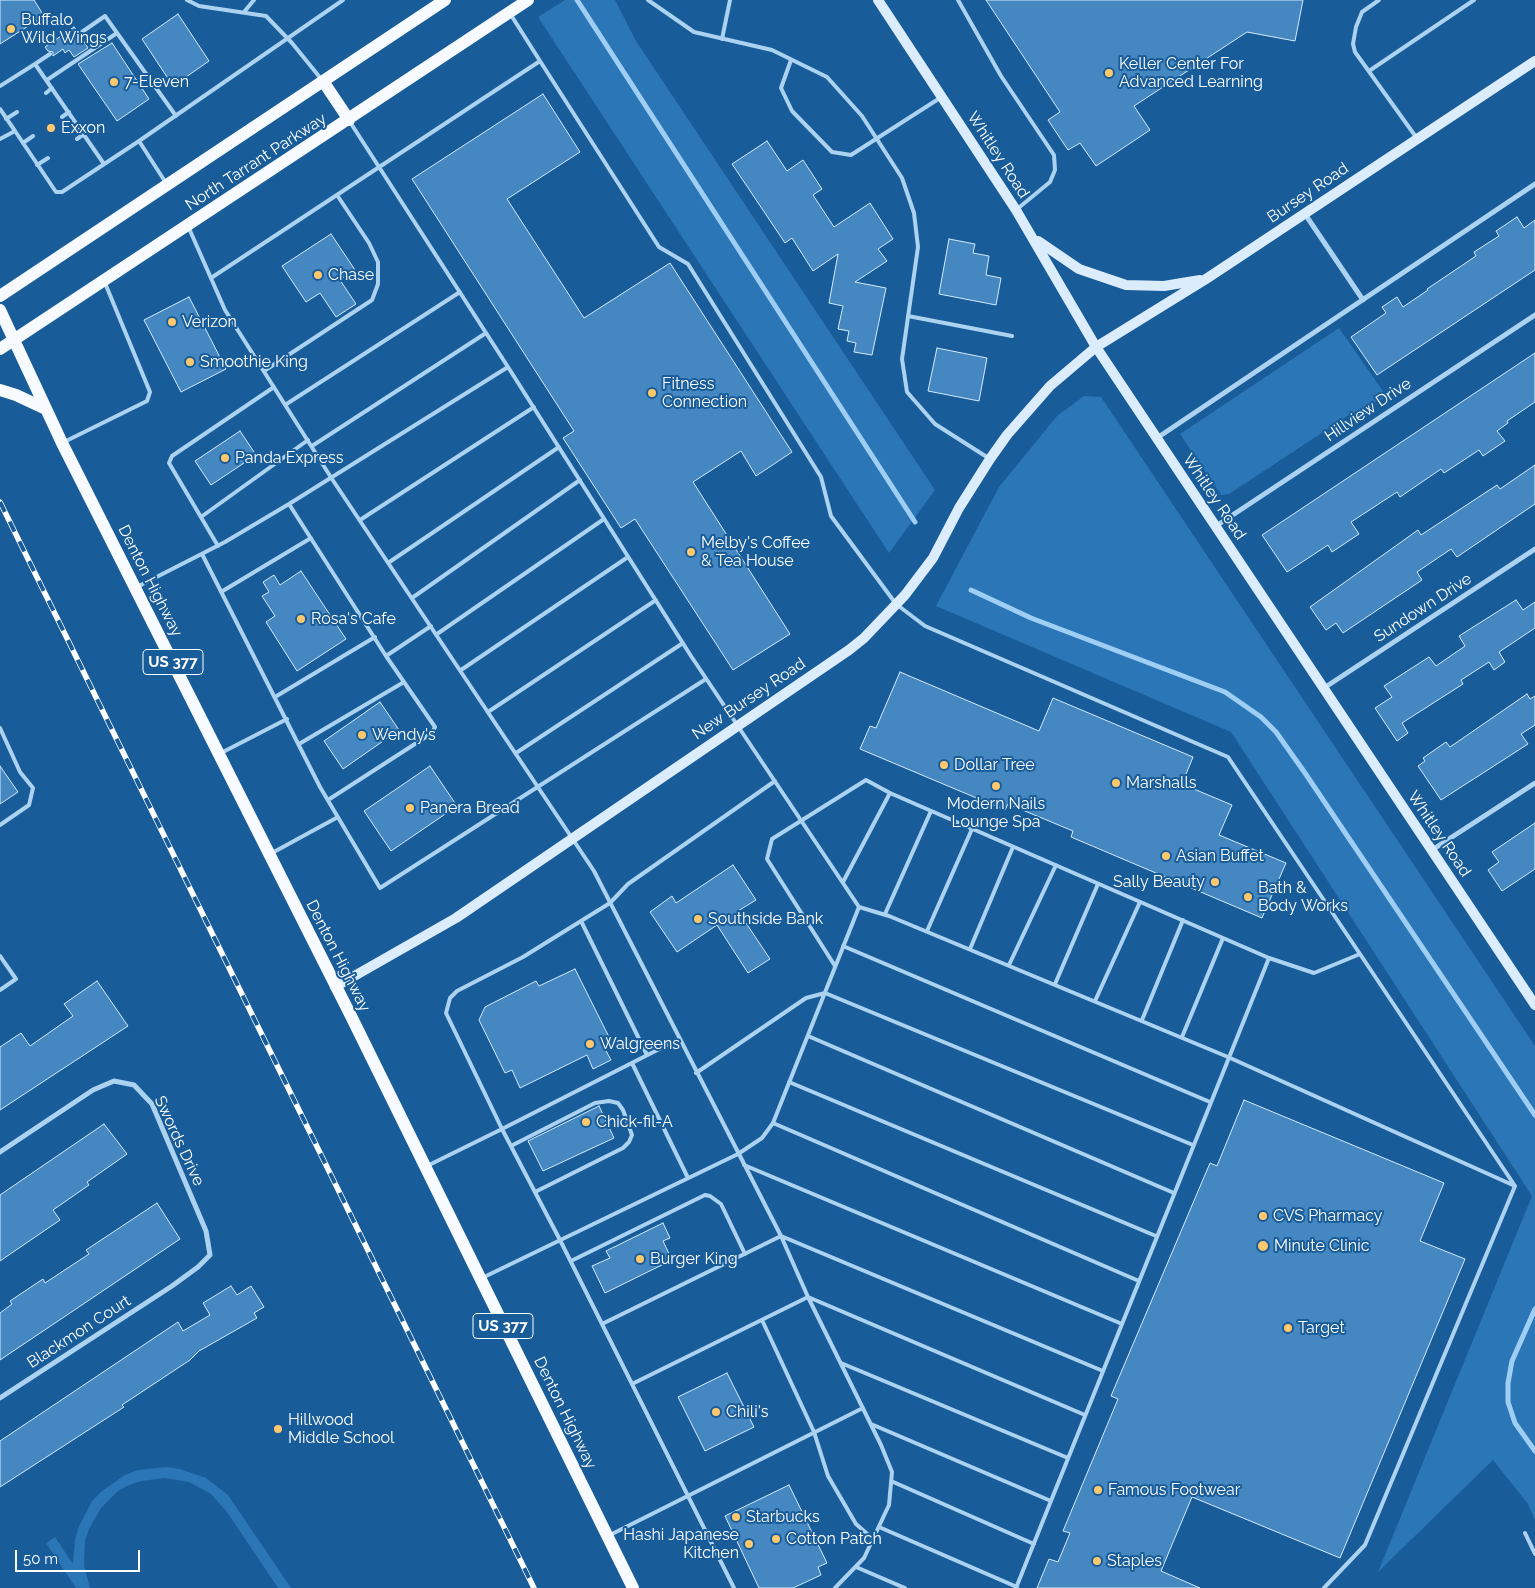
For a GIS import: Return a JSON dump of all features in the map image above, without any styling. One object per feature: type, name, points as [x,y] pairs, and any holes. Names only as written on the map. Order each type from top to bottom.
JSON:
[{"type":"main road","name":"North Tarrant Parkway","points":[[0,296],[445,0]]},
{"type":"main road","name":"North Tarrant Parkway","points":[[0,349],[528,0]]},
{"type":"main road","points":[[322,81],[349,120]]},
{"type":"main road","name":"US 377","points":[[0,310],[13,339]]},
{"type":"main road","name":"Denton Highway","points":[[13,339],[62,443],[270,854],[633,1588]]},
{"type":"main road","points":[[0,390],[46,409]]},
{"type":"street","name":"Whitley Road","points":[[879,0],[1032,235],[1096,347],[1535,1005]]},
{"type":"street","name":"Bursey Road","points":[[1096,347],[1206,280],[1535,61]]},
{"type":"street","points":[[1157,438],[1535,184]]},
{"type":"street","points":[[1304,213],[1363,300]]},
{"type":"street","points":[[1032,235],[1048,250],[1079,269],[1126,285],[1164,286],[1206,280]]},
{"type":"street","name":"Hillview Drive","points":[[1216,526],[1535,315]]},
{"type":"street","name":"New Bursey Road","points":[[335,987],[456,918],[864,638],[896,604],[933,558],[959,508],[990,458],[1007,435],[1050,386],[1096,347]]},
{"type":"street","name":"Sundown Drive","points":[[1324,689],[1535,549]]},
{"type":"street","points":[[1432,851],[1535,783]]},
{"type":"street","name":"Swords Drive","points":[[0,1152],[93,1090],[114,1081],[134,1085],[152,1104],[206,1231],[210,1255],[198,1267],[172,1286]]},
{"type":"street","name":"Blackmon Court","points":[[0,1398],[172,1286]]},
{"type":"lane","points":[[187,0],[199,6],[266,16],[289,39],[322,81]]},
{"type":"lane","points":[[244,12],[254,0]]},
{"type":"lane","points":[[0,109],[56,192],[62,192],[289,39],[343,0]]},
{"type":"lane","points":[[648,0],[694,32],[772,50],[827,78],[862,116],[902,178],[914,213],[918,247],[902,359],[907,392],[935,424],[990,458]]},
{"type":"lane","points":[[722,38],[730,0]]},
{"type":"lane","points":[[958,0],[1001,76],[1054,155],[1056,170],[1050,182],[1016,210]]},
{"type":"lane","points":[[1379,0],[1362,12],[1352,44],[1355,52],[1417,138]]},
{"type":"lane","points":[[1369,71],[1474,0]]},
{"type":"lane","points":[[509,13],[660,246],[688,264],[821,477],[830,516],[896,604],[925,626],[1228,757],[1515,1186]]},
{"type":"lane","points":[[79,34],[105,16],[176,116]]},
{"type":"lane","points":[[46,80],[117,33]]},
{"type":"lane","points":[[0,86],[50,54]]},
{"type":"lane","points":[[791,60],[782,88],[792,111],[832,152],[851,155],[942,96]]},
{"type":"lane","points":[[211,278],[540,61]]},
{"type":"lane","points":[[35,64],[104,164]]},
{"type":"lane","points":[[46,93],[52,88]]},
{"type":"lane","points":[[6,119],[17,112]]},
{"type":"lane","points":[[62,117],[69,112]]},
{"type":"lane","points":[[349,120],[706,679],[859,907],[885,914],[1228,1056],[1515,1186]]},
{"type":"lane","points":[[0,139],[14,131]]},
{"type":"lane","points":[[77,138],[84,134]]},
{"type":"lane","points":[[23,143],[33,136]]},
{"type":"lane","points":[[139,141],[167,185]]},
{"type":"lane","points":[[37,165],[48,158]]},
{"type":"lane","points":[[264,371],[372,300],[378,284],[378,262],[370,243],[338,195]]},
{"type":"lane","points":[[188,226],[225,310],[332,479],[573,838],[610,903],[744,1166],[782,1236],[808,1297],[871,1424],[892,1472],[889,1505],[873,1540],[864,1558],[835,1588]]},
{"type":"lane","points":[[62,443],[146,401],[150,392],[104,280]]},
{"type":"lane","points":[[286,405],[460,292]]},
{"type":"lane","points":[[908,316],[1012,336]]},
{"type":"lane","points":[[312,446],[486,333]]},
{"type":"lane","points":[[135,588],[218,546],[332,479],[508,367]]},
{"type":"lane","points":[[218,546],[169,463],[172,456],[274,387]]},
{"type":"lane","points":[[360,520],[534,407]]},
{"type":"lane","points":[[201,517],[308,440]]},
{"type":"lane","points":[[388,562],[559,447]]},
{"type":"lane","points":[[412,598],[580,480]]},
{"type":"lane","points":[[289,504],[386,656],[435,727],[432,733],[328,800]]},
{"type":"lane","points":[[437,634],[604,518]]},
{"type":"lane","points":[[221,592],[311,538]]},
{"type":"lane","points":[[202,554],[328,800],[380,888],[539,788],[706,679]]},
{"type":"lane","points":[[461,670],[628,557]]},
{"type":"lane","points":[[488,712],[656,600]]},
{"type":"lane","points":[[386,656],[431,626]]},
{"type":"lane","points":[[276,696],[375,637]]},
{"type":"lane","points":[[516,753],[683,643]]},
{"type":"lane","points":[[299,744],[404,682]]},
{"type":"lane","points":[[219,754],[287,719]]},
{"type":"lane","points":[[0,728],[20,772],[33,788],[29,805],[0,825]]},
{"type":"lane","points":[[835,966],[766,859],[772,839],[866,780],[890,793],[1269,958],[1314,973],[1360,954]]},
{"type":"lane","points":[[734,1588],[560,1240],[502,1129],[446,1013],[450,998],[457,991],[523,957],[610,903],[628,884],[775,781]]},
{"type":"lane","points":[[844,882],[890,793]]},
{"type":"lane","points":[[885,914],[931,811]]},
{"type":"lane","points":[[270,854],[338,818]]},
{"type":"lane","points":[[927,931],[972,829]]},
{"type":"lane","points":[[970,949],[1013,847]]},
{"type":"lane","points":[[1009,965],[1056,865]]},
{"type":"lane","points":[[1055,984],[1098,884]]},
{"type":"lane","points":[[1095,1001],[1140,902]]},
{"type":"lane","points":[[480,1279],[738,1154],[762,1138],[773,1124],[859,907]]},
{"type":"lane","points":[[1142,1020],[1182,920]]},
{"type":"lane","points":[[581,921],[647,1056]]},
{"type":"lane","points":[[1182,1037],[1223,938]]},
{"type":"lane","points":[[843,946],[1210,1102]]},
{"type":"lane","points":[[0,956],[16,979],[0,990]]},
{"type":"lane","points":[[879,1527],[1016,1588],[1228,1056],[1269,958]]},
{"type":"lane","points":[[696,1073],[806,998],[825,993],[1193,1145]]},
{"type":"lane","points":[[808,1036],[1174,1193]]},
{"type":"lane","points":[[425,1167],[679,1039]]},
{"type":"lane","points":[[632,1063],[688,1178]]},
{"type":"lane","points":[[789,1082],[1156,1236]]},
{"type":"lane","points":[[511,1146],[595,1103],[609,1101],[618,1103],[623,1110],[632,1135],[629,1142],[623,1148],[535,1192]]},
{"type":"lane","points":[[773,1124],[1139,1281]]},
{"type":"lane","points":[[744,1166],[1122,1324]]},
{"type":"lane","points":[[1324,1588],[1364,1545],[1515,1186]]},
{"type":"lane","points":[[570,1261],[705,1195],[710,1196],[721,1204],[745,1254]]},
{"type":"lane","points":[[602,1324],[782,1236],[1103,1371]]},
{"type":"lane","points":[[632,1384],[808,1297],[1085,1415]]},
{"type":"lane","points":[[762,1320],[814,1432],[828,1476],[843,1505],[856,1524],[873,1540]]},
{"type":"lane","points":[[841,1363],[1068,1458]]},
{"type":"lane","points":[[607,1536],[863,1408]]},
{"type":"lane","points":[[871,1424],[1051,1501]]},
{"type":"lane","points":[[891,1481],[1034,1544]]},
{"type":"lane","points":[[1525,1533],[1535,1554]]},
{"type":"lane","points":[[856,1567],[905,1588]]},
{"type":"shaded area","points":[[565,0],[615,0],[636,41],[935,490],[889,553],[538,17]]},
{"type":"shaded area","points":[[1339,328],[1387,397],[1349,415],[1229,494],[1221,495],[1180,434]]},
{"type":"shaded area","points":[[1084,396],[1101,397],[1535,1046],[1535,1520],[1528,1504],[1493,1460],[1378,1572],[1532,1196],[1231,732],[936,606],[999,487],[1057,416]]},
{"type":"shaded area","points":[[166,1467],[180,1469],[206,1478],[228,1495],[291,1588],[278,1588],[227,1512],[211,1494],[189,1482],[165,1478],[141,1481],[129,1485],[118,1491],[101,1508],[89,1529],[85,1541],[84,1566],[90,1588],[76,1588],[46,1543],[55,1537],[73,1564],[75,1539],[79,1526],[92,1501],[102,1491],[125,1475],[138,1470]]},
{"type":"building","name":"Buffalo Wild Wings","points":[[0,0],[34,0],[44,16],[0,44]]},
{"type":"building","name":"Keller Center For Advanced Learning","points":[[986,0],[1303,0],[1295,41],[1247,32],[1134,106],[1150,130],[1096,166],[1080,143],[1068,150],[1048,120],[1060,112]]},
{"type":"building","points":[[178,14],[209,61],[173,86],[142,39]]},
{"type":"building","points":[[74,27],[77,31],[76,36],[81,37],[88,48],[74,57],[69,50],[65,53],[63,49],[53,56],[53,52],[48,51],[45,47]]},
{"type":"building","name":"7-Eleven","points":[[112,43],[149,99],[117,121],[78,64]]},
{"type":"building","points":[[543,94],[580,152],[507,199],[584,318],[670,263],[792,452],[756,476],[741,451],[693,482],[790,634],[733,670],[635,519],[621,528],[563,438],[574,431],[412,179]]},
{"type":"building","points":[[767,141],[787,171],[803,160],[822,189],[813,195],[834,227],[870,203],[893,239],[878,249],[887,261],[855,282],[886,288],[872,355],[854,352],[856,343],[847,341],[849,331],[838,329],[843,306],[829,303],[838,254],[813,271],[792,238],[785,243],[732,164]]},
{"type":"building","points":[[1517,217],[1524,228],[1535,220],[1535,270],[1377,375],[1351,337],[1386,313],[1382,307],[1397,297],[1403,307],[1476,256],[1474,252],[1499,236],[1496,231]]},
{"type":"building","name":"Chase","points":[[331,234],[355,270],[340,280],[356,304],[336,317],[320,293],[306,302],[282,266]]},
{"type":"building","points":[[949,239],[975,244],[973,253],[989,256],[986,275],[1001,278],[996,305],[939,294]]},
{"type":"building","points":[[189,297],[226,369],[181,392],[144,320]]},
{"type":"building","points":[[937,348],[987,358],[979,401],[928,391]]},
{"type":"building","points":[[1535,353],[1535,402],[1507,421],[1508,423],[1497,431],[1505,441],[1483,456],[1479,450],[1444,473],[1441,469],[1400,497],[1397,492],[1351,522],[1359,534],[1332,552],[1328,545],[1287,572],[1262,535]]},
{"type":"building","name":"Panda Express","points":[[240,431],[256,455],[211,485],[195,461]]},
{"type":"building","points":[[1535,465],[1535,504],[1457,557],[1451,549],[1417,572],[1422,580],[1343,633],[1336,623],[1326,630],[1310,607],[1418,530],[1421,535],[1497,485],[1500,489]]},
{"type":"building","name":"Rosa's Cafe","points":[[301,571],[346,639],[297,671],[266,622],[275,616],[262,596],[269,592],[263,582],[274,575],[280,585]]},
{"type":"building","points":[[1516,600],[1523,610],[1535,602],[1535,628],[1499,652],[1505,662],[1494,670],[1489,662],[1461,680],[1463,684],[1402,723],[1408,733],[1397,741],[1375,708],[1392,697],[1384,686],[1429,657],[1436,666],[1465,646],[1459,636]]},
{"type":"building","points":[[900,672],[1039,731],[1053,698],[1193,757],[1182,784],[1232,805],[1219,835],[1286,863],[1262,918],[1071,837],[1073,831],[1008,804],[1005,810],[860,749],[870,726],[876,728]]},
{"type":"building","points":[[1527,694],[1530,699],[1535,696],[1535,725],[1521,734],[1528,744],[1441,800],[1418,766],[1425,761],[1423,758],[1446,742],[1450,747]]},
{"type":"building","name":"Wendy's","points":[[380,702],[399,730],[343,769],[324,741]]},
{"type":"building","points":[[0,766],[18,792],[0,804]]},
{"type":"building","name":"Panera Bread","points":[[430,766],[457,806],[391,851],[364,811]]},
{"type":"building","points":[[1535,823],[1535,869],[1502,891],[1488,870],[1499,862],[1492,852]]},
{"type":"building","name":"Southside Bank","points":[[733,865],[756,900],[738,911],[770,959],[748,973],[717,925],[677,952],[650,912],[672,896],[676,903]]},
{"type":"building","name":"Walgreens","points":[[575,969],[612,1043],[604,1047],[611,1060],[593,1069],[587,1055],[520,1088],[512,1070],[505,1073],[479,1020],[485,1007],[536,981],[539,986]]},
{"type":"building","points":[[97,981],[128,1026],[0,1110],[0,1047],[21,1033],[30,1046],[73,1016],[64,1004]]},
{"type":"building","name":"Target","points":[[1244,1100],[1444,1183],[1420,1241],[1465,1259],[1340,1558],[1192,1497],[1161,1571],[1200,1588],[1037,1588],[1049,1559],[1058,1562],[1070,1533],[1063,1531],[1118,1399],[1111,1396],[1210,1163],[1217,1166]]},
{"type":"building","name":"Chick-fil-A","points":[[599,1106],[614,1138],[543,1171],[528,1141]]},
{"type":"building","points":[[104,1124],[127,1154],[87,1182],[89,1185],[53,1210],[60,1220],[0,1261],[0,1195]]},
{"type":"building","points":[[157,1203],[180,1239],[0,1360],[0,1313],[12,1304],[10,1301],[43,1279],[45,1283],[89,1254],[86,1250]]},
{"type":"building","name":"Burger King","points":[[663,1223],[670,1238],[663,1241],[672,1260],[605,1293],[592,1266],[610,1258],[606,1251]]},
{"type":"building","points":[[231,1286],[237,1295],[251,1286],[264,1307],[254,1313],[257,1318],[199,1351],[190,1360],[122,1405],[124,1407],[0,1487],[0,1441],[178,1322],[183,1331],[210,1315],[203,1303]]},
{"type":"building","name":"Chili's","points":[[727,1373],[754,1427],[705,1451],[678,1397]]},
{"type":"building","name":"Cotton Patch","points":[[789,1485],[827,1563],[818,1567],[821,1575],[793,1588],[759,1588],[725,1516]]},
{"type":"waterway","points":[[577,0],[915,522]]},
{"type":"waterway","points":[[971,590],[1031,618],[1225,692],[1261,717],[1276,732],[1305,773],[1535,1115]]},
{"type":"waterway","points":[[1535,1309],[1512,1361],[1508,1383],[1508,1402],[1515,1423],[1535,1451]]},
{"type":"railway","points":[[0,502],[534,1588]]},
{"type":"place","name":"Buffalo Wild Wings","points":[[11,29]]},
{"type":"place","name":"Keller Center For Advanced Learning","points":[[1109,73]]},
{"type":"place","name":"7-Eleven","points":[[114,82]]},
{"type":"place","name":"Exxon","points":[[51,128]]},
{"type":"place","name":"Chase","points":[[318,275]]},
{"type":"place","name":"Verizon","points":[[172,322]]},
{"type":"place","name":"Smoothie King","points":[[190,362]]},
{"type":"place","name":"Fitness Connection","points":[[652,393]]},
{"type":"place","name":"Panda Express","points":[[225,458]]},
{"type":"place","name":"Melby's Coffee & Tea House","points":[[691,552]]},
{"type":"place","name":"Rosa's Cafe","points":[[301,619]]},
{"type":"place","name":"Wendy's","points":[[362,735]]},
{"type":"place","name":"Dollar Tree","points":[[944,765]]},
{"type":"place","name":"Marshalls","points":[[1116,783]]},
{"type":"place","name":"Modern Nails Lounge Spa","points":[[996,786]]},
{"type":"place","name":"Panera Bread","points":[[410,808]]},
{"type":"place","name":"Asian Buffet","points":[[1166,856]]},
{"type":"place","name":"Sally Beauty","points":[[1215,882]]},
{"type":"place","name":"Bath & Body Works","points":[[1248,897]]},
{"type":"place","name":"Southside Bank","points":[[698,919]]},
{"type":"place","name":"Walgreens","points":[[590,1044]]},
{"type":"place","name":"Chick-fil-A","points":[[586,1122]]},
{"type":"place","name":"CVS Pharmacy","points":[[1263,1216]]},
{"type":"place","name":"Minute Clinic","points":[[1263,1246]]},
{"type":"place","name":"Burger King","points":[[640,1259]]},
{"type":"place","name":"Target","points":[[1288,1328]]},
{"type":"place","name":"Chili's","points":[[716,1412]]},
{"type":"place","name":"Hillwood Middle School","points":[[278,1429]]},
{"type":"place","name":"Famous Footwear","points":[[1098,1490]]},
{"type":"place","name":"Starbucks","points":[[736,1517]]},
{"type":"place","name":"Cotton Patch","points":[[776,1539]]},
{"type":"place","name":"Hashi Japanese Kitchen","points":[[749,1544]]},
{"type":"place","name":"Staples","points":[[1097,1561]]}]
